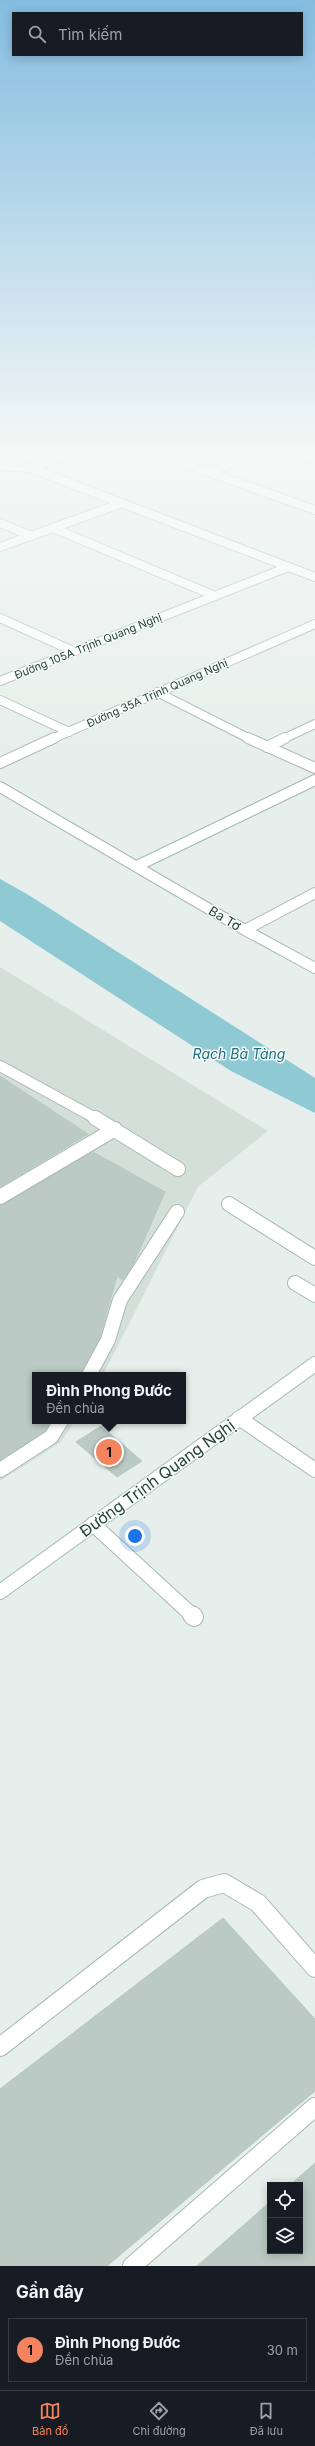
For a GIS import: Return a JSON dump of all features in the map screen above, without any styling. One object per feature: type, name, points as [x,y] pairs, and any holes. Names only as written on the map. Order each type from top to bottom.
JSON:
[{"type":"street","points":[[117,555],[215,596]]},
{"type":"street","points":[[256,555],[315,576]]},
{"type":"street","name":"Đường 105A Trịnh Quang Nghị","points":[[0,681],[288,567]]},
{"type":"street","points":[[0,618],[74,651]]},
{"type":"street","name":"Đường 35A Trịnh Quang Nghị","points":[[0,763],[157,692],[315,624]]},
{"type":"street","points":[[157,692],[224,728],[315,768]]},
{"type":"street","points":[[0,700],[69,732]]},
{"type":"street","points":[[268,747],[315,724]]},
{"type":"street","points":[[137,866],[315,780]]},
{"type":"street","name":"Ba Tơ","points":[[0,786],[245,930],[315,968]]},
{"type":"street","points":[[245,930],[315,893]]},
{"type":"street","points":[[0,1066],[115,1129],[178,1169]]},
{"type":"street","points":[[0,1197],[115,1129]]},
{"type":"street","points":[[229,1204],[315,1258]]},
{"type":"street","points":[[91,1372],[108,1340],[120,1300],[177,1212]]},
{"type":"street","points":[[295,1283],[315,1296]]},
{"type":"street","name":"Đường Trịnh Quang Nghị","points":[[0,1592],[315,1364]]},
{"type":"street","points":[[239,1418],[315,1470]]},
{"type":"street","points":[[0,1470],[51,1437],[60,1424]]},
{"type":"street","points":[[93,1524],[194,1617]]},
{"type":"street","points":[[0,2047],[203,1889],[224,1883],[258,1903],[315,1968]]},
{"type":"street","points":[[132,2266],[315,2107]]},
{"type":"shaded area","points":[[0,967],[268,1131],[198,1187],[105,1372],[32,1372],[32,1424],[73,1424],[60,1443],[0,1481]]},
{"type":"water","name":"Rạch Bà Tàng","points":[[0,879],[27,894],[315,1078],[315,1113],[231,1071],[0,921]]},
{"type":"building","points":[[0,1076],[88,1134],[0,1187]]},
{"type":"building","points":[[93,1152],[165,1192],[133,1265],[123,1280],[117,1276],[99,1340],[83,1372],[32,1372],[32,1424],[49,1424],[45,1431],[0,1460],[0,1205]]},
{"type":"building","points":[[101,1426],[142,1461],[117,1477],[76,1442]]},
{"type":"building","points":[[223,1918],[315,2019],[315,2091],[107,2266],[0,2266],[0,2089]]},
{"type":"building","points":[[315,2163],[315,2266],[197,2266],[267,2205],[267,2254],[303,2254],[303,2182],[293,2182]]},
{"type":"place","name":"Đình Phong Đước","points":[[109,1452]]}]
